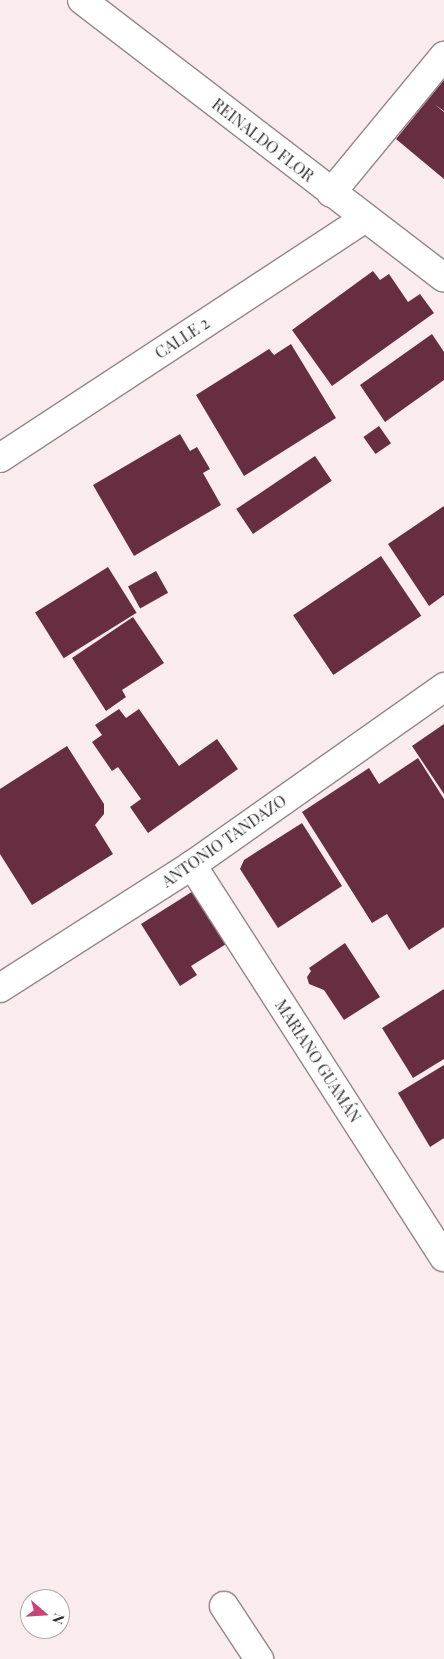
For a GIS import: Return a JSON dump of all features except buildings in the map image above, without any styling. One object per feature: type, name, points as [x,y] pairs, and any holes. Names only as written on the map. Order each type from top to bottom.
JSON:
[{"type":"street","name":"REINALDO FLOR","points":[[82,0],[444,278]]},
{"type":"street","points":[[331,193],[444,56]]},
{"type":"street","name":"CALLE 2","points":[[0,458],[365,218]]},
{"type":"street","name":"ANTONIO TANDAZO","points":[[0,988],[192,865],[444,687]]},
{"type":"street","name":"MARIANO GUAMÁN","points":[[192,865],[444,1257]]},
{"type":"street","points":[[224,1606],[258,1659]]}]
